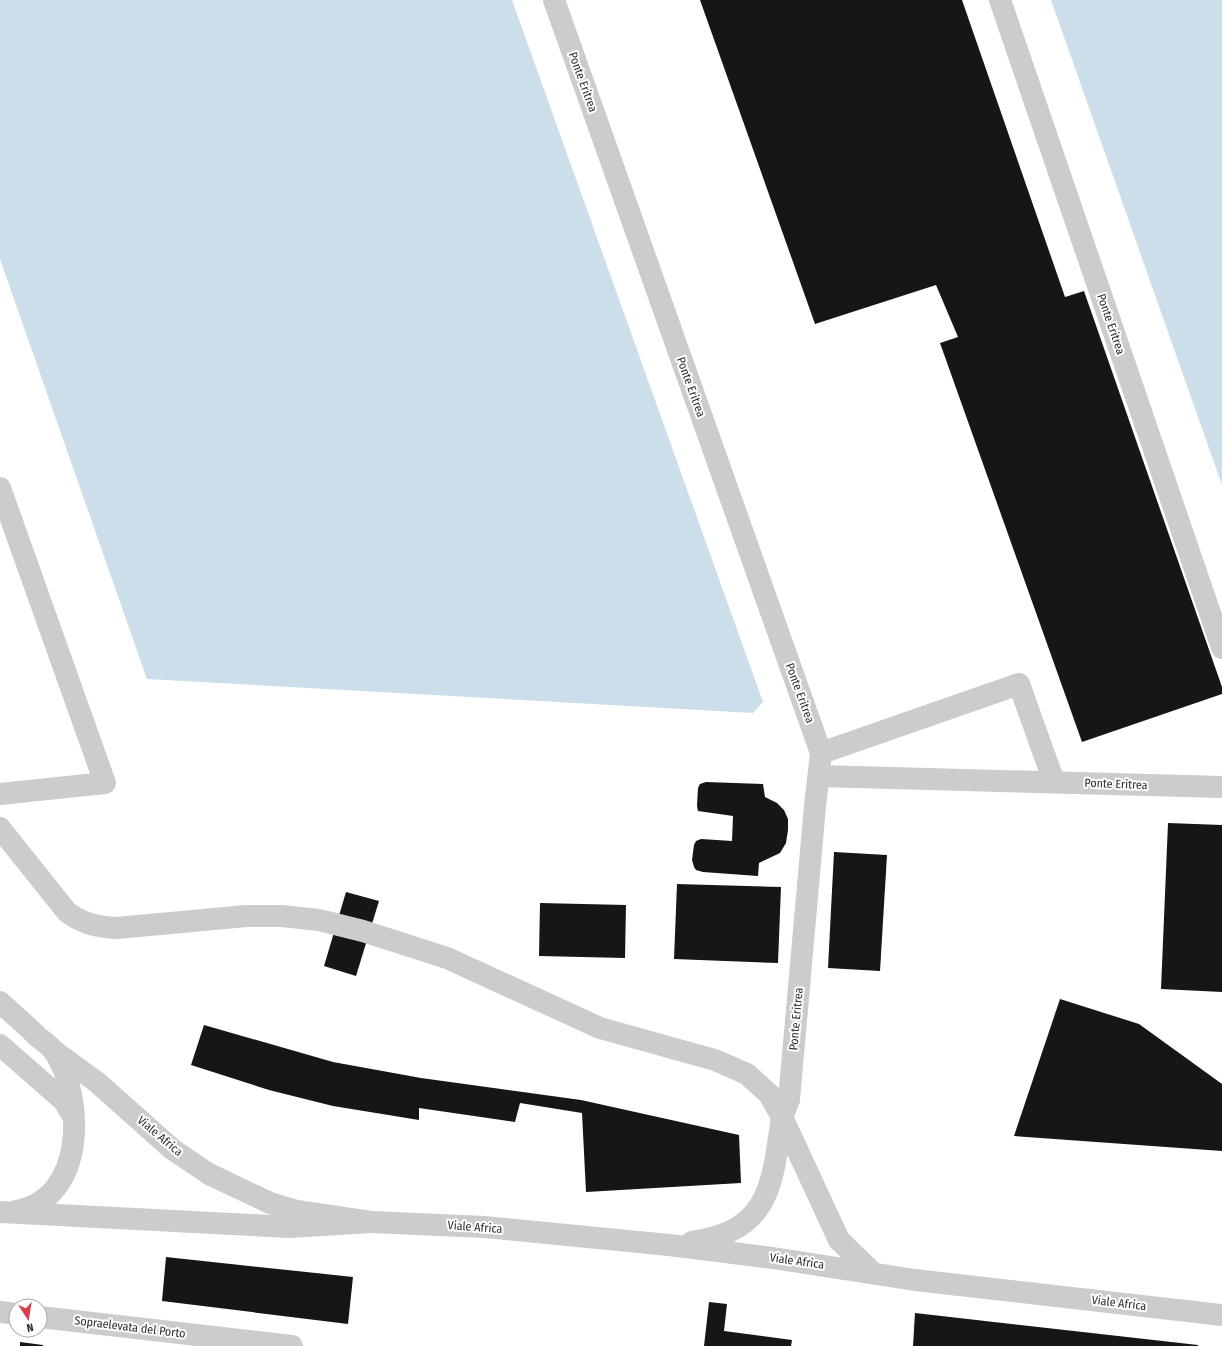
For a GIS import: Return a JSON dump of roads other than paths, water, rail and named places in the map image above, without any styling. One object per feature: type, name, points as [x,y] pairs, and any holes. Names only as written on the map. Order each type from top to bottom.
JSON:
[{"type":"street","name":"Ponte Eritrea","points":[[554,0],[821,753],[789,1100],[782,1117],[772,1176],[764,1196],[751,1218],[721,1236],[669,1245]]},
{"type":"street","name":"Ponte Eritrea","points":[[1000,0],[1222,648]]},
{"type":"street","points":[[0,488],[105,783],[0,794]]},
{"type":"street","points":[[821,753],[1019,684],[1054,782]]},
{"type":"street","name":"Ponte Eritrea","points":[[819,776],[1222,787]]},
{"type":"street","points":[[0,828],[68,912],[80,921],[99,927],[117,928],[246,916],[282,916],[319,920],[363,931],[447,958],[600,1028],[715,1060],[747,1074],[769,1094],[782,1117],[839,1240],[872,1272]]},
{"type":"street","name":"Viale Africa","points":[[0,1002],[53,1050],[98,1083],[172,1149],[209,1174],[270,1204],[297,1211],[371,1222],[485,1227],[669,1245],[872,1272],[915,1280],[1222,1315]]},
{"type":"street","points":[[0,1045],[64,1101],[70,1109],[76,1123]]},
{"type":"street","points":[[2,1213],[26,1210],[41,1201],[62,1178],[74,1142],[76,1123],[74,1104],[69,1083],[53,1050]]},
{"type":"street","name":"Viale Africa","points":[[2,1213],[290,1227],[371,1222]]},
{"type":"street","name":"Sopraelevata del Porto","points":[[48,1318],[292,1346]]},
{"type":"water","points":[[0,0],[512,0],[763,702],[753,713],[147,679],[0,259]]},
{"type":"water","points":[[1051,0],[1222,0],[1222,485]]}]
